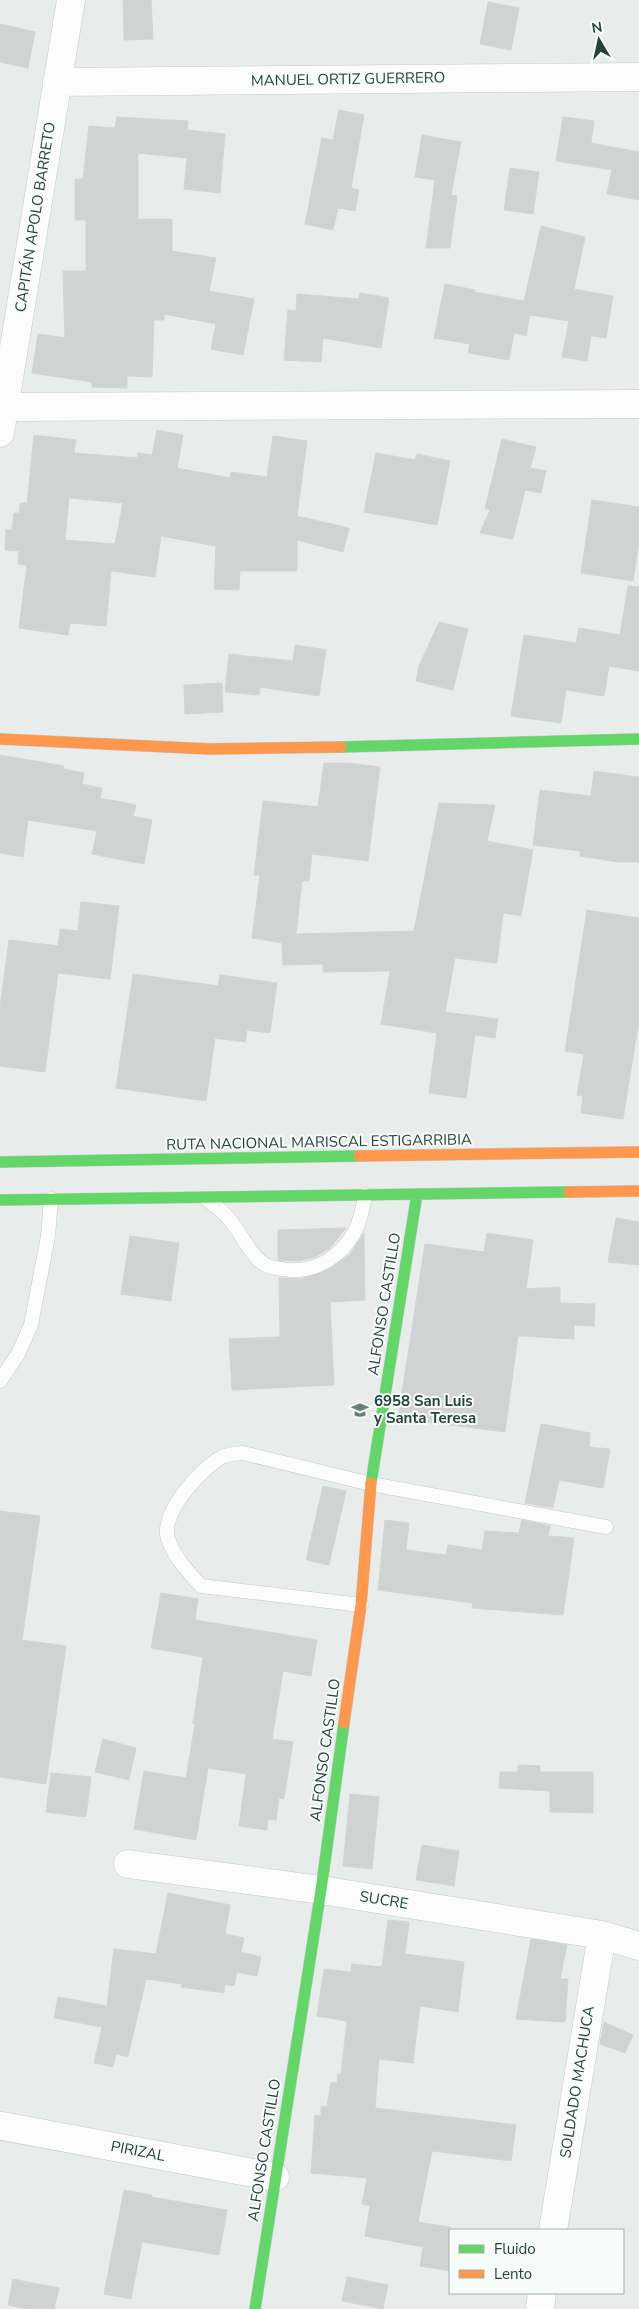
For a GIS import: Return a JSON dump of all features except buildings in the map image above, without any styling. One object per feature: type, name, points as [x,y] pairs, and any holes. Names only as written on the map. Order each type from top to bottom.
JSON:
[{"type":"main road","points":[[0,738],[210,749],[377,748],[639,739]]},
{"type":"main road","name":"RUTA NACIONAL MARISCAL ESTIGARRIBIA","points":[[0,1162],[639,1152]]},
{"type":"main road","points":[[0,1200],[639,1191]]},
{"type":"main road","name":"ALFONSO CASTILLO","points":[[255,2309],[321,1890],[360,1605],[370,1484],[417,1194]]},
{"type":"street","name":"CAPITÁN APOLO BARRETO","points":[[0,433],[71,0]]},
{"type":"street","name":"MANUEL ORTIZ GUERRERO","points":[[57,82],[639,77]]},
{"type":"street","points":[[4,406],[639,404]]},
{"type":"street","name":"SUCRE","points":[[128,1864],[321,1890],[602,1935],[639,1946]]},
{"type":"street","name":"SOLDADO MACHUCA","points":[[553,2229],[602,1935]]},
{"type":"street","name":"PIRIZAL","points":[[2,2126],[275,2177]]},
{"type":"street","points":[[540,2309],[542,2294]]},
{"type":"lane","points":[[204,1197],[230,1219],[249,1250],[262,1264],[277,1269],[296,1270],[311,1269],[323,1264],[346,1243],[355,1231],[365,1195]]},
{"type":"lane","points":[[0,1381],[18,1354],[31,1325],[48,1236],[51,1199]]},
{"type":"lane","points":[[360,1605],[201,1586],[182,1565],[167,1537],[171,1512],[189,1487],[221,1457],[242,1453],[370,1484],[606,1528]]},
{"type":"traffic: fast","points":[[341,747],[639,739]]},
{"type":"traffic: fast","points":[[0,1162],[359,1156]]},
{"type":"traffic: fast","points":[[0,1200],[569,1192]]},
{"type":"traffic: fast","points":[[371,1483],[417,1194]]},
{"type":"traffic: fast","points":[[255,2309],[321,1890],[344,1723]]},
{"type":"traffic: slow","points":[[0,739],[210,749],[341,747]]},
{"type":"traffic: slow","points":[[359,1156],[639,1152]]},
{"type":"traffic: slow","points":[[569,1192],[639,1191]]},
{"type":"traffic: slow","points":[[344,1723],[361,1605],[371,1483]]},
{"type":"place","name":"6958 San Luis y Santa Teresa","points":[[360,1410]]}]
